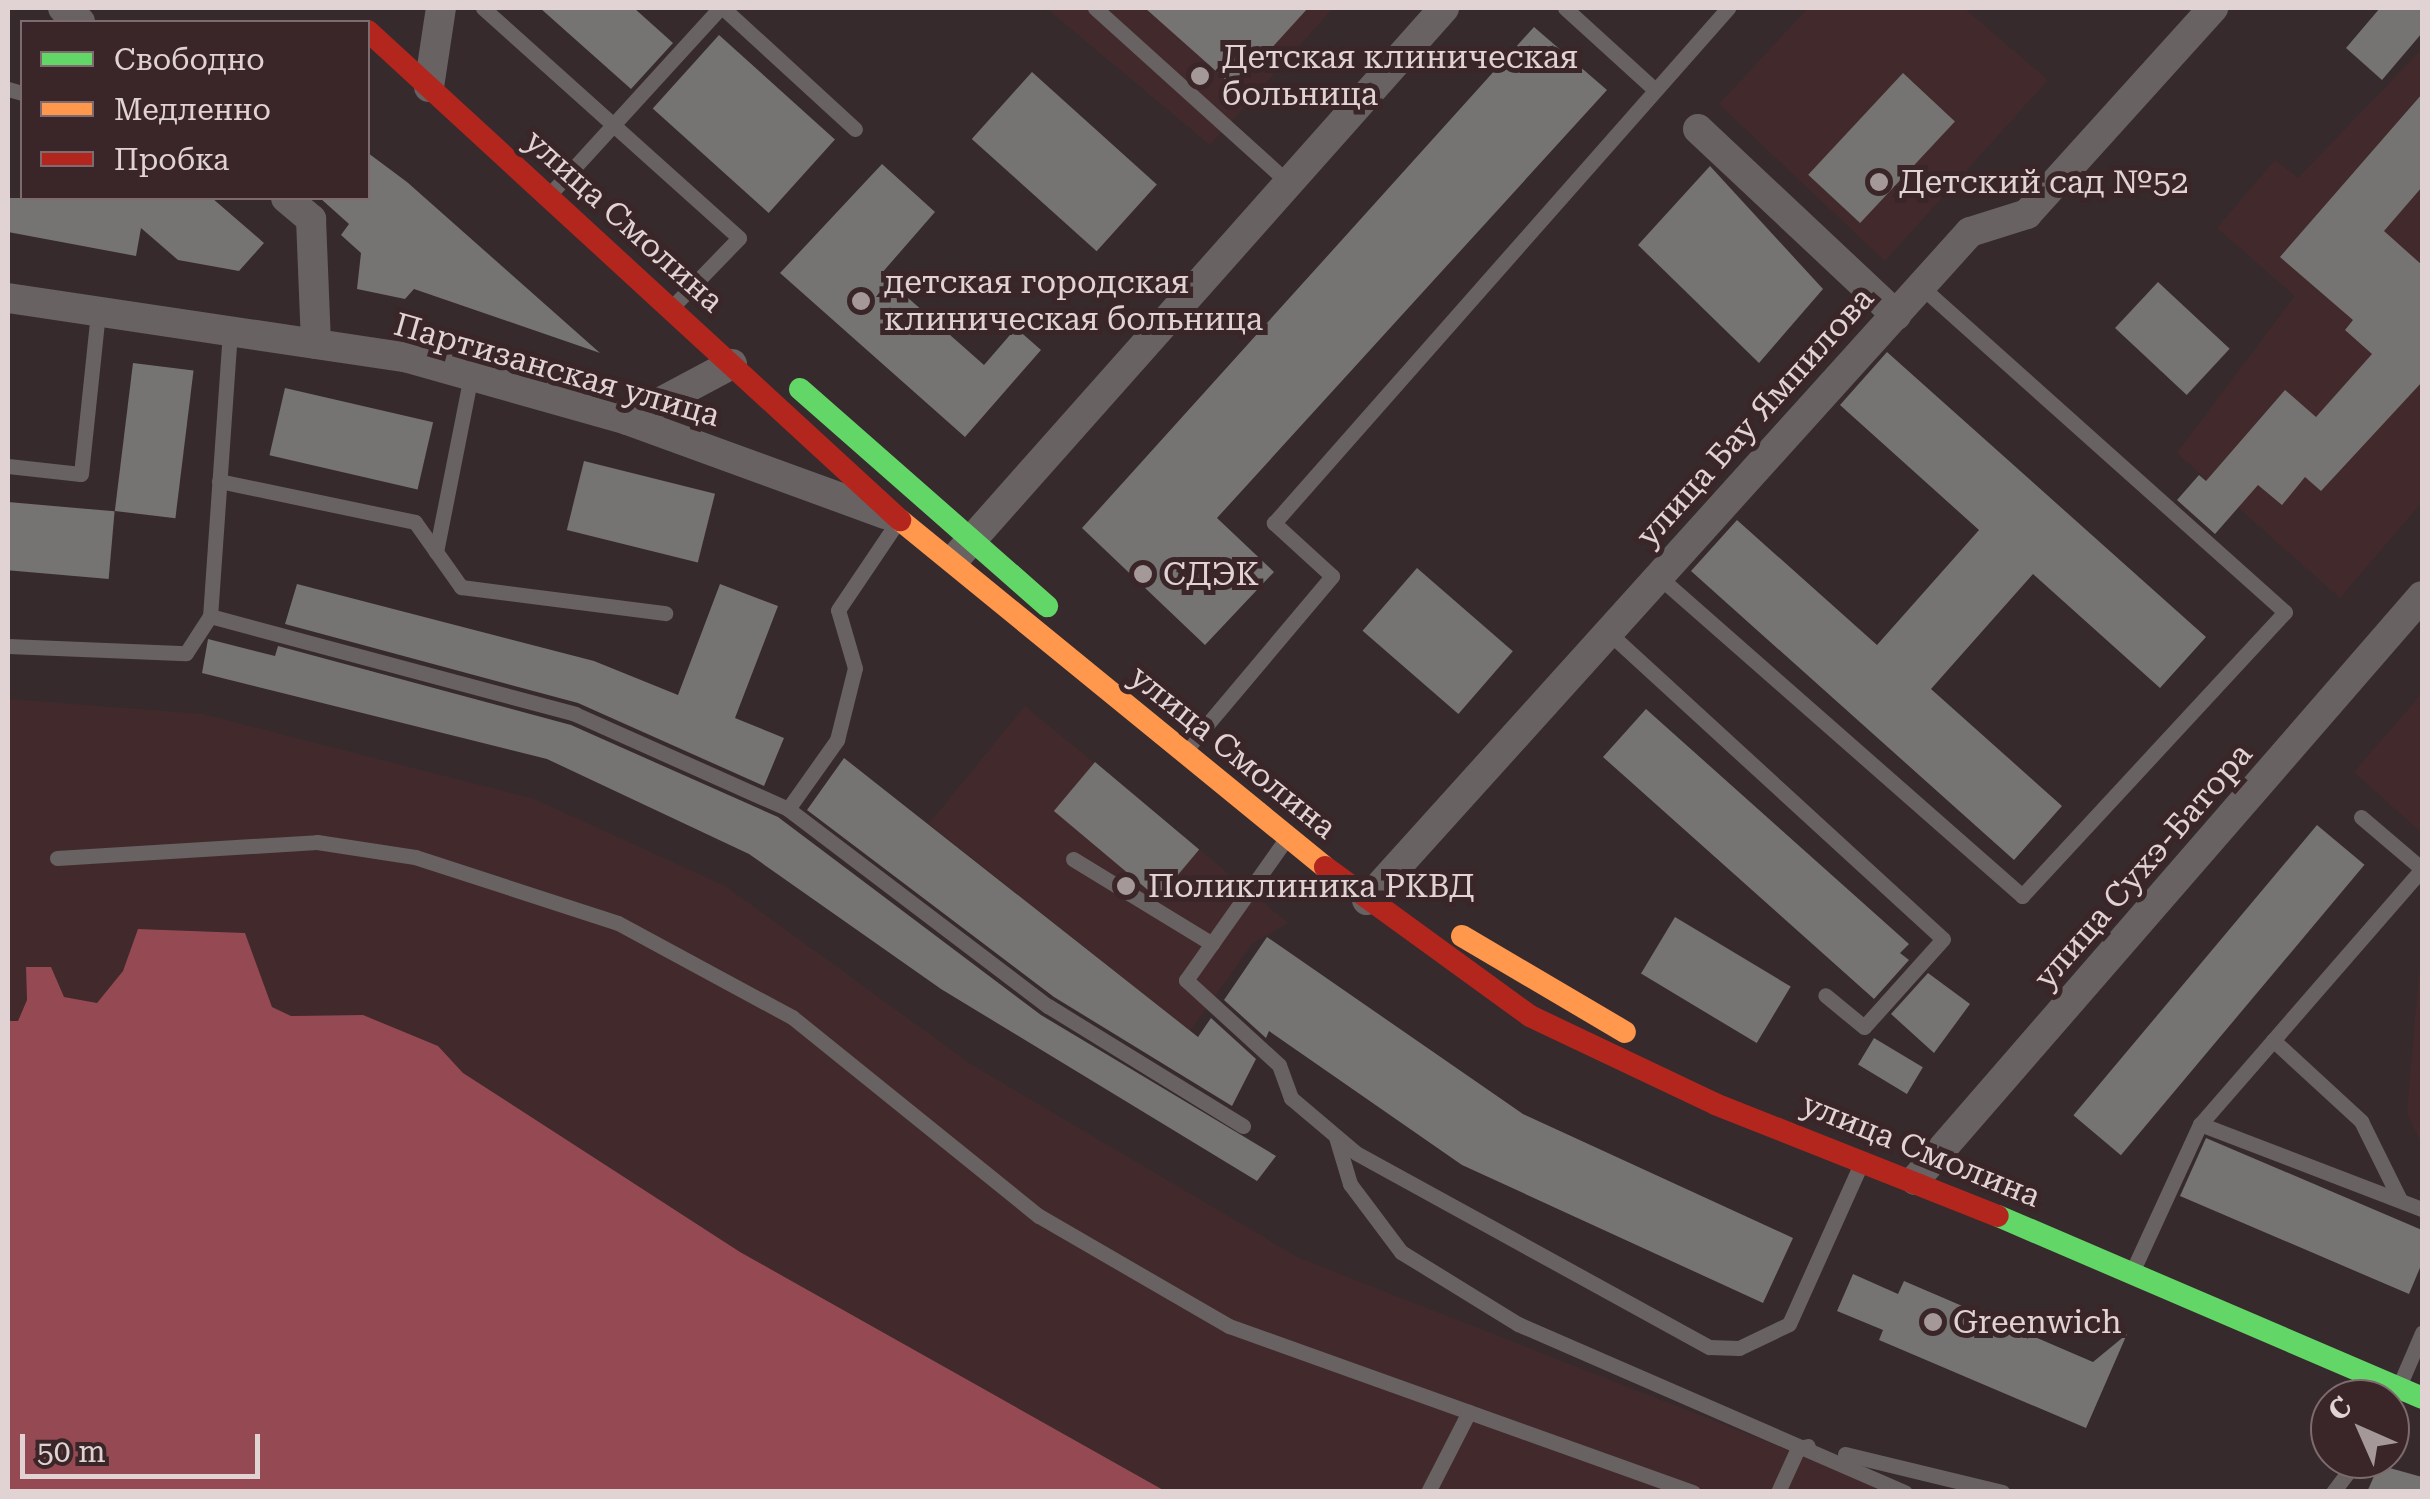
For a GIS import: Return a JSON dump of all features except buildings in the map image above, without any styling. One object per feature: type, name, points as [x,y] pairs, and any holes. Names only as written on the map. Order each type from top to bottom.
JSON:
[{"type":"main road","points":[[408,31],[458,76]]},
{"type":"main road","name":"улица Смолина","points":[[370,33],[899,519],[1286,839],[1374,892],[1530,1016],[1715,1104],[1863,1160],[1923,1171],[2358,1379]]},
{"type":"main road","points":[[785,374],[1374,892],[1695,1069],[1923,1171],[2142,1250],[2249,1295]]},
{"type":"street","points":[[429,88],[440,8]]},
{"type":"street","points":[[952,562],[1444,8]]},
{"type":"street","name":"улица Бау Ямпилова","points":[[1374,892],[1970,232],[2027,214],[2213,8]]},
{"type":"street","points":[[1698,130],[1896,315]]},
{"type":"street","points":[[288,200],[310,219],[316,344]]},
{"type":"street","name":"Партизанская улица","points":[[8,298],[316,344],[471,376],[628,420],[899,519]]},
{"type":"street","points":[[628,420],[732,364]]},
{"type":"street","name":"улица Сухэ-Батора","points":[[1923,1171],[2422,596]]},
{"type":"lane","points":[[483,8],[740,238],[671,308]]},
{"type":"lane","points":[[548,196],[721,8],[855,129]]},
{"type":"lane","points":[[1096,8],[1289,183]]},
{"type":"lane","points":[[1565,8],[1654,90]]},
{"type":"lane","points":[[1182,754],[1332,576],[1274,523],[1728,8]]},
{"type":"lane","points":[[1658,576],[2022,896],[2285,612],[1922,287]]},
{"type":"lane","points":[[8,466],[82,474],[98,312]]},
{"type":"lane","points":[[8,646],[186,653],[210,616],[230,331]]},
{"type":"lane","points":[[436,552],[471,376]]},
{"type":"lane","points":[[219,481],[415,522],[461,587],[666,613]]},
{"type":"lane","points":[[788,809],[837,740],[855,668],[838,610],[899,519]]},
{"type":"lane","points":[[210,616],[576,714],[788,809],[1048,1006],[1242,1126]]},
{"type":"lane","points":[[1608,632],[1944,938],[1864,1027],[1824,994]]},
{"type":"lane","points":[[2132,1273],[2200,1124],[2422,869],[2361,817]]},
{"type":"lane","points":[[1286,839],[1186,980],[1278,1066],[1290,1098],[1336,1137],[1709,1346],[1724,1347],[1790,1324],[1863,1160]]},
{"type":"lane","points":[[57,858],[318,842],[415,857],[618,924],[792,1017],[1039,1216],[1229,1326],[1693,1492]]},
{"type":"lane","points":[[1073,859],[1212,944]]},
{"type":"lane","points":[[2273,1040],[2361,1121],[2400,1200]]},
{"type":"lane","points":[[2200,1124],[2422,1209]]},
{"type":"lane","points":[[1336,1137],[1350,1184],[1401,1252],[1518,1324],[1802,1444],[1905,1492]]},
{"type":"lane","points":[[2408,1361],[2422,1333]]},
{"type":"lane","points":[[1428,1492],[1468,1412]]},
{"type":"lane","points":[[1778,1492],[1802,1444]]},
{"type":"lane","points":[[1802,1444],[2002,1492]]},
{"type":"shaded area","name":"Детская клиническая больница","points":[[1046,8],[1333,8],[1210,145]]},
{"type":"shaded area","name":"Детский сад №52","points":[[1808,8],[1964,8],[2048,80],[1885,261],[1719,104]]},
{"type":"shaded area","points":[[2422,49],[2422,502],[2340,598],[2177,453],[2295,296],[2217,228],[2275,160],[2298,178]]},
{"type":"shaded area","points":[[2422,693],[2422,833],[2354,772]]},
{"type":"shaded area","points":[[8,699],[202,714],[534,799],[725,886],[972,1065],[1299,1258],[1893,1491],[1165,1491],[740,1252],[463,1073],[438,1046],[363,1015],[291,1016],[272,1007],[245,933],[139,929],[123,971],[97,1003],[64,997],[26,968],[27,1000],[18,1021],[8,1021]]},
{"type":"shaded area","name":"Поликлиника РКВД","points":[[1025,706],[1288,923],[1253,943],[1190,1031],[929,824]]},
{"type":"shaded area","points":[[138,929],[245,933],[272,1007],[291,1016],[363,1015],[438,1046],[463,1073],[740,1252],[1165,1491],[8,1491],[8,1021],[18,1021],[27,1000],[26,967],[51,967],[64,997],[97,1003],[123,971]]},
{"type":"shaded area","points":[[2422,940],[2422,1145],[2407,1113]]},
{"type":"traffic: fast","points":[[800,389],[1047,606]]},
{"type":"traffic: fast","points":[[1998,1216],[2422,1398]]},
{"type":"traffic: slow","points":[[900,520],[1325,867]]},
{"type":"traffic: slow","points":[[1462,936],[1625,1032]]},
{"type":"traffic: jam","points":[[370,33],[900,520]]},
{"type":"traffic: jam","points":[[1325,867],[1530,1016],[1715,1104],[1998,1216]]},
{"type":"place","name":"Детская клиническая больница","points":[[1200,76]]},
{"type":"place","name":"Детский сад №52","points":[[1879,182]]},
{"type":"place","name":"детская городская клиническая больница","points":[[861,301]]},
{"type":"place","name":"СДЭК","points":[[1143,574]]},
{"type":"place","name":"Поликлиника РКВД","points":[[1126,886]]},
{"type":"place","name":"Greenwich","points":[[1933,1322]]}]
